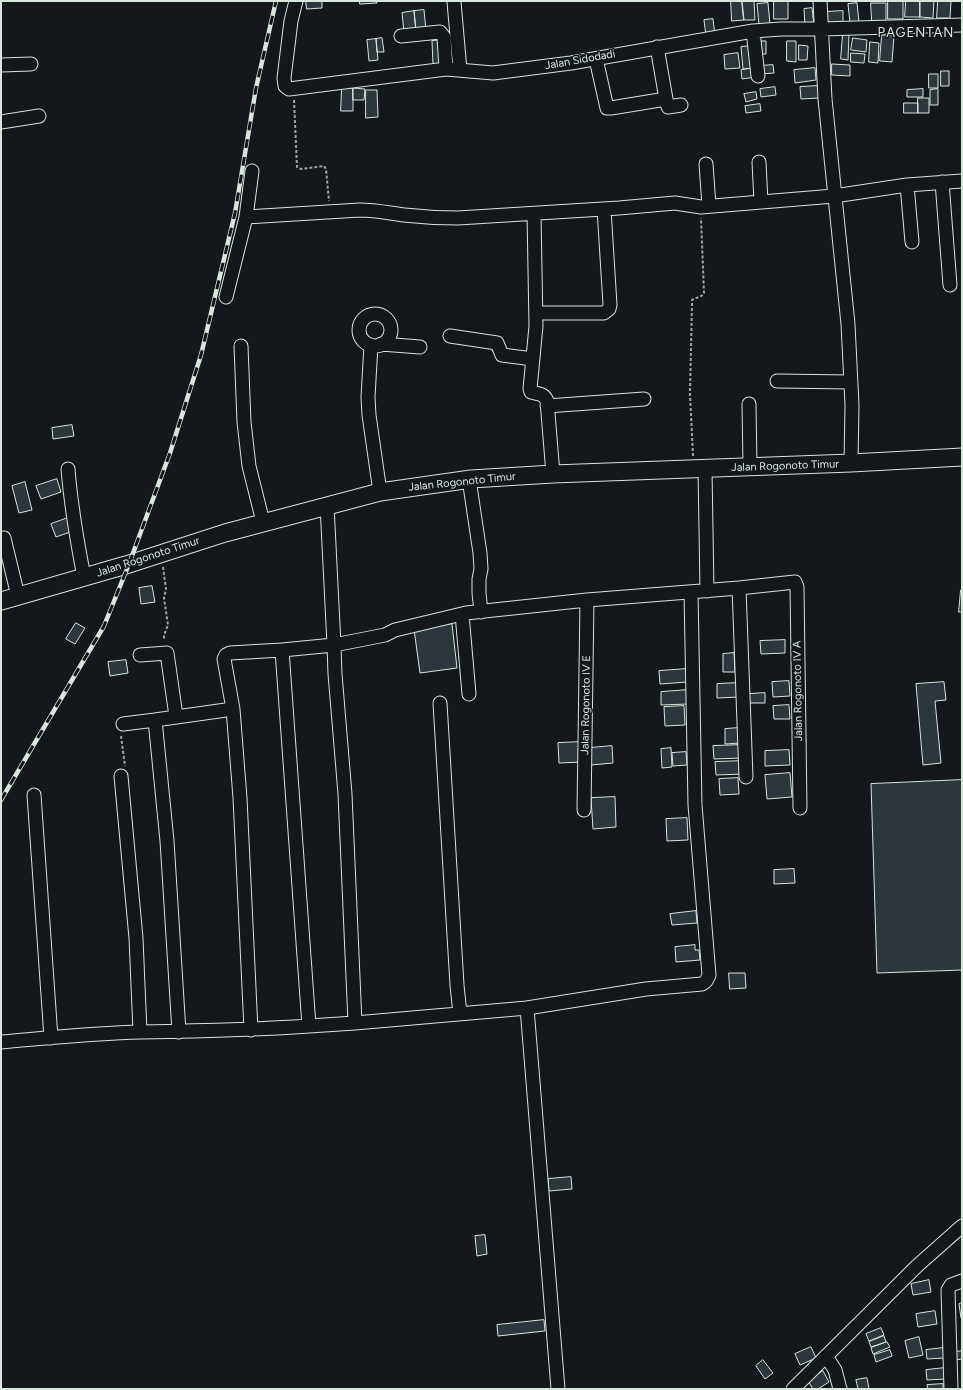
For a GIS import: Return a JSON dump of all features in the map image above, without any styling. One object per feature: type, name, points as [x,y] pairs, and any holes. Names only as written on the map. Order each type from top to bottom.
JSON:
[{"type":"main road","name":"Jalan Rogonoto Timur","points":[[1,601],[161,554],[225,532],[380,492],[468,479],[553,474],[851,463],[962,457]]},
{"type":"street","points":[[293,89],[286,88],[284,78],[291,21],[296,1]]},
{"type":"street","points":[[820,1],[825,99],[848,324],[852,406],[851,463]]},
{"type":"street","points":[[454,2],[460,70]]},
{"type":"street","name":"Jalan Sidodadi","points":[[293,89],[446,68],[492,73],[571,63],[657,47],[753,31],[781,28],[821,29],[962,25]]},
{"type":"street","points":[[753,31],[758,76]]},
{"type":"street","points":[[401,36],[440,32],[444,37],[446,68]]},
{"type":"street","points":[[657,47],[668,107],[680,105]]},
{"type":"street","points":[[596,58],[607,108],[666,100]]},
{"type":"street","points":[[1,65],[31,64]]},
{"type":"street","points":[[1,122],[39,116]]},
{"type":"street","points":[[759,162],[761,202]]},
{"type":"street","points":[[705,206],[706,164]]},
{"type":"street","points":[[226,297],[246,216],[252,171]]},
{"type":"street","points":[[246,216],[377,210],[402,215],[432,218],[458,218],[534,214],[675,203],[705,206],[834,196],[907,185],[962,181]]},
{"type":"street","points":[[942,182],[950,285]]},
{"type":"street","points":[[907,185],[912,242]]},
{"type":"street","points":[[536,313],[604,313],[609,309],[604,209]]},
{"type":"street","points":[[534,214],[536,336],[530,389],[531,392],[543,394],[546,397],[553,474]]},
{"type":"street","points":[[450,336],[497,343],[502,355],[533,359]]},
{"type":"street","points":[[380,492],[369,415],[368,397],[376,345],[420,347]]},
{"type":"street","points":[[241,346],[244,422],[249,466],[263,522]]},
{"type":"street","points":[[777,382],[851,382]]},
{"type":"street","points":[[547,406],[644,399]]},
{"type":"street","points":[[749,404],[750,467]]},
{"type":"street","points":[[68,469],[72,509],[84,577]]},
{"type":"street","points":[[699,469],[707,591]]},
{"type":"street","points":[[468,479],[480,552],[481,569],[479,579],[481,612]]},
{"type":"street","points":[[327,505],[335,674],[345,794],[355,1023]]},
{"type":"street","points":[[4,538],[18,596]]},
{"type":"street","name":"Jalan Rogonoto IV A","points":[[739,588],[788,582],[795,582],[797,587],[800,808]]},
{"type":"street","points":[[251,1030],[243,838],[233,709],[224,659],[226,655],[230,653],[334,645],[385,635],[395,630],[462,614],[587,600],[739,588],[746,777]]},
{"type":"street","points":[[1,1042],[140,1032],[251,1030],[355,1023],[527,1008],[646,989],[702,984],[706,982],[709,975],[695,805],[691,592]]},
{"type":"street","name":"Jalan Rogonoto IV E","points":[[584,810],[587,600]]},
{"type":"street","points":[[462,614],[469,694]]},
{"type":"street","points":[[282,650],[309,1026]]},
{"type":"street","points":[[140,656],[167,653],[176,716]]},
{"type":"street","points":[[440,702],[457,986],[460,1014]]},
{"type":"street","points":[[123,724],[233,709]]},
{"type":"street","points":[[155,720],[167,841],[179,1032]]},
{"type":"street","points":[[122,776],[136,938],[140,1032]]},
{"type":"street","points":[[34,795],[51,1038]]},
{"type":"street","points":[[527,1008],[558,1389]]},
{"type":"street","points":[[793,1389],[917,1266],[962,1226]]},
{"type":"street","points":[[951,1389],[948,1290],[951,1285],[962,1281]]},
{"type":"street","points":[[826,1356],[835,1370],[840,1389]]},
{"type":"path","points":[[293,89],[297,167],[301,169],[321,166],[325,167],[330,212]]},
{"type":"path","points":[[699,469],[690,394],[692,305],[694,298],[699,297],[704,293],[705,206]]},
{"type":"path","points":[[161,554],[166,580],[164,598],[168,628],[164,635],[167,653]]},
{"type":"path","points":[[122,776],[125,770],[120,727],[123,724]]},
{"type":"building","points":[[306,1],[322,1],[322,8],[307,9]]},
{"type":"building","points":[[360,1],[376,1],[377,3],[360,4]]},
{"type":"building","points":[[731,1],[742,1],[744,20],[732,21]]},
{"type":"building","points":[[742,1],[754,1],[755,20],[744,20]]},
{"type":"building","points":[[774,1],[788,1],[788,19],[774,19]]},
{"type":"building","points":[[888,1],[903,1],[903,19],[888,19]]},
{"type":"building","points":[[906,1],[920,1],[920,17],[905,17]]},
{"type":"building","points":[[920,1],[934,1],[933,18],[920,17]]},
{"type":"building","points":[[938,1],[951,1],[950,18],[937,18]]},
{"type":"building","points":[[768,3],[770,24],[759,25],[757,4]]},
{"type":"building","points":[[857,3],[859,22],[850,23],[848,4]]},
{"type":"building","points":[[871,3],[886,3],[886,21],[872,21]]},
{"type":"building","points":[[812,8],[814,26],[805,26],[804,9]]},
{"type":"building","points":[[424,10],[426,30],[416,31],[414,11]]},
{"type":"building","points":[[414,11],[416,31],[404,32],[402,13]]},
{"type":"building","points":[[843,11],[843,27],[825,27],[825,12]]},
{"type":"building","points":[[713,19],[715,35],[706,36],[704,20]]},
{"type":"building","points":[[843,34],[849,34],[848,60],[841,59]]},
{"type":"building","points":[[882,35],[894,36],[892,62],[880,61]]},
{"type":"building","points":[[382,38],[384,52],[377,52],[376,39]]},
{"type":"building","points":[[853,38],[867,40],[866,52],[851,50]]},
{"type":"building","points":[[376,39],[378,60],[369,61],[367,40]]},
{"type":"building","points":[[444,40],[445,63],[433,64],[432,41]]},
{"type":"building","points":[[758,41],[766,41],[766,54],[758,54]]},
{"type":"building","points":[[787,41],[796,41],[796,62],[787,61]]},
{"type":"building","points":[[870,42],[879,43],[878,63],[869,62]]},
{"type":"building","points":[[799,45],[808,46],[807,60],[799,60]]},
{"type":"building","points":[[751,46],[754,68],[743,69],[741,47]]},
{"type":"building","points":[[738,53],[740,68],[725,69],[724,55]]},
{"type":"building","points":[[851,53],[865,54],[864,63],[851,62]]},
{"type":"building","points":[[832,64],[850,65],[850,76],[832,75]]},
{"type":"building","points":[[773,65],[774,73],[760,74],[760,66]]},
{"type":"building","points":[[755,68],[756,77],[742,79],[741,70]]},
{"type":"building","points":[[815,68],[816,80],[795,83],[794,70]]},
{"type":"building","points":[[941,71],[949,71],[949,86],[941,86]]},
{"type":"building","points":[[929,74],[938,74],[938,88],[929,88]]},
{"type":"building","points":[[818,86],[819,98],[801,99],[800,87]]},
{"type":"building","points":[[775,87],[776,95],[761,97],[760,89]]},
{"type":"building","points":[[342,88],[353,88],[353,111],[341,111]]},
{"type":"building","points":[[353,88],[365,89],[364,100],[353,100]]},
{"type":"building","points":[[923,89],[923,97],[907,97],[907,90]]},
{"type":"building","points":[[938,89],[938,105],[930,105],[930,90]]},
{"type":"building","points":[[366,90],[377,90],[378,117],[366,118]]},
{"type":"building","points":[[756,92],[757,99],[746,102],[744,94]]},
{"type":"building","points":[[918,98],[929,98],[929,113],[918,113]]},
{"type":"building","points":[[904,103],[918,103],[918,113],[904,113]]},
{"type":"building","points":[[760,104],[761,111],[746,113],[745,106]]},
{"type":"building","points":[[72,425],[74,436],[53,439],[52,428]]},
{"type":"building","points":[[57,479],[61,492],[41,499],[36,486]]},
{"type":"building","points":[[25,482],[32,510],[19,513],[12,486]]},
{"type":"building","points":[[68,518],[73,531],[56,537],[51,524]]},
{"type":"building","points":[[152,586],[155,602],[141,604],[139,588]]},
{"type":"building","points":[[961,590],[962,612],[959,612]]},
{"type":"building","points":[[76,623],[85,628],[75,644],[66,639]]},
{"type":"building","points":[[452,624],[457,668],[420,673],[414,629]]},
{"type":"building","points":[[785,640],[785,653],[761,654],[760,641]]},
{"type":"building","points":[[734,653],[735,672],[723,672],[723,654]]},
{"type":"building","points":[[126,660],[128,673],[110,676],[108,662]]},
{"type":"building","points":[[687,669],[687,682],[660,684],[659,671]]},
{"type":"building","points":[[789,681],[790,696],[773,697],[772,682]]},
{"type":"building","points":[[944,682],[946,700],[935,701],[941,763],[923,765],[916,684]]},
{"type":"building","points":[[739,683],[740,697],[717,698],[717,684]]},
{"type":"building","points":[[688,690],[688,704],[661,705],[661,692]]},
{"type":"building","points":[[765,693],[765,703],[750,703],[749,694]]},
{"type":"building","points":[[789,705],[790,719],[774,719],[773,706]]},
{"type":"building","points":[[684,706],[685,725],[665,726],[664,707]]},
{"type":"building","points":[[739,728],[740,743],[725,744],[725,729]]},
{"type":"building","points":[[581,742],[582,762],[559,763],[558,743]]},
{"type":"building","points":[[741,745],[742,758],[714,759],[713,746]]},
{"type":"building","points":[[612,746],[613,763],[591,765],[590,748]]},
{"type":"building","points":[[671,748],[672,767],[662,768],[661,749]]},
{"type":"building","points":[[789,750],[790,765],[765,766],[765,751]]},
{"type":"building","points":[[686,752],[687,765],[673,766],[672,753]]},
{"type":"building","points":[[742,761],[743,774],[716,775],[715,762]]},
{"type":"building","points":[[790,773],[792,797],[767,799],[765,775]]},
{"type":"building","points":[[738,778],[739,794],[720,795],[719,779]]},
{"type":"building","points":[[962,780],[962,970],[877,973],[871,784]]},
{"type":"building","points":[[615,797],[616,827],[593,829],[591,798]]},
{"type":"building","points":[[687,818],[688,840],[667,841],[666,819]]},
{"type":"building","points":[[794,869],[795,883],[774,884],[774,870]]},
{"type":"building","points":[[696,911],[697,923],[672,925],[670,914]]},
{"type":"building","points":[[695,945],[695,950],[699,950],[700,960],[676,962],[675,947]]},
{"type":"building","points":[[729,973],[745,973],[746,988],[730,989]]},
{"type":"building","points":[[571,1177],[572,1189],[549,1191],[548,1179]]},
{"type":"building","points":[[485,1235],[487,1254],[477,1256],[475,1236]]},
{"type":"building","points":[[929,1280],[931,1292],[913,1295],[911,1284]]},
{"type":"building","points":[[962,1303],[962,1318],[961,1318],[959,1304]]},
{"type":"building","points":[[935,1311],[937,1324],[918,1327],[916,1314]]},
{"type":"building","points":[[544,1320],[545,1331],[498,1336],[497,1325]]},
{"type":"building","points":[[881,1328],[884,1335],[869,1341],[866,1334]]},
{"type":"building","points":[[884,1336],[886,1342],[871,1347],[869,1342]]},
{"type":"building","points":[[919,1337],[923,1355],[909,1358],[905,1341]]},
{"type":"building","points":[[887,1342],[890,1347],[873,1354],[871,1348]]},
{"type":"building","points":[[811,1347],[816,1358],[800,1365],[795,1354]]},
{"type":"building","points":[[943,1348],[944,1358],[927,1359],[926,1350]]},
{"type":"building","points":[[890,1350],[892,1356],[876,1362],[874,1355]]},
{"type":"building","points":[[962,1351],[962,1359],[956,1360],[955,1352]]},
{"type":"building","points":[[763,1360],[773,1373],[765,1379],[756,1366]]},
{"type":"building","points":[[945,1368],[946,1379],[927,1380],[926,1370]]},
{"type":"building","points":[[823,1371],[829,1382],[818,1389],[813,1389],[808,1381]]},
{"type":"building","points":[[867,1378],[869,1389],[858,1389],[856,1380]]},
{"type":"building","points":[[943,1384],[943,1389],[928,1389],[927,1385]]},
{"type":"railway","points":[[1,800],[104,626],[129,564],[170,453],[201,355],[235,213],[256,88],[276,1]]},
{"type":"district","name":"PAGENTAN","points":[[916,33]]}]
